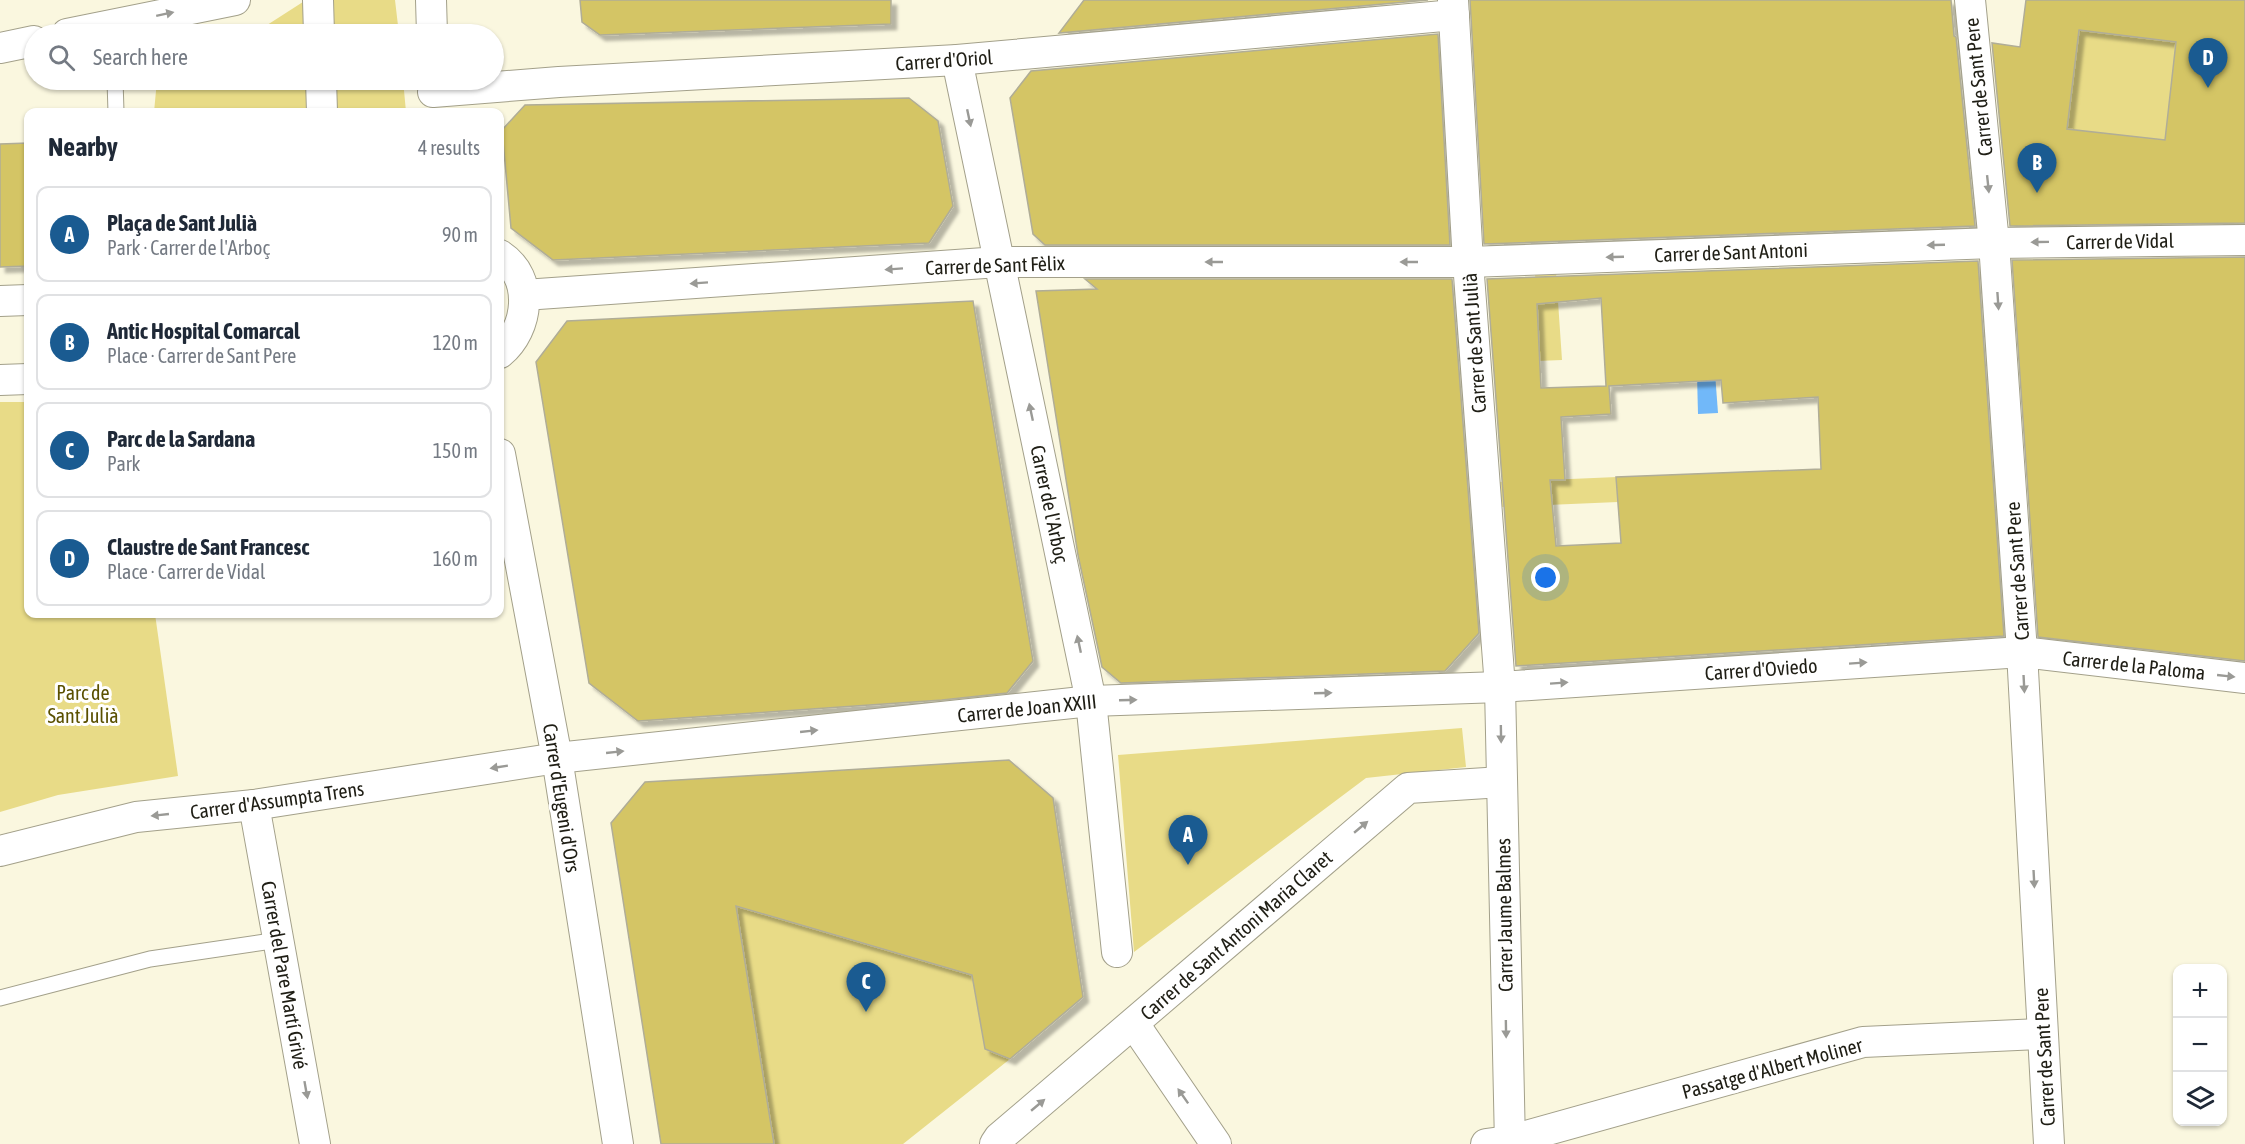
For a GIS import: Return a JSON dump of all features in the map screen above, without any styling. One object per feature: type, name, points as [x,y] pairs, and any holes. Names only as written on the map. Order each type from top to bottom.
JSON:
[{"type":"street","points":[[138,24],[235,0]]},
{"type":"street","points":[[318,0],[319,24]]},
{"type":"street","points":[[431,0],[432,24]]},
{"type":"street","name":"Carrer de Sant Pere","points":[[1970,0],[1994,243],[2022,652],[2049,1144]]},
{"type":"street","name":"Carrer d'Oriol","points":[[504,88],[571,82],[957,60],[1454,8]]},
{"type":"street","name":"Carrer de Sant Julià","points":[[1454,8],[1468,262],[1500,687]]},
{"type":"street","points":[[0,48],[24,43]]},
{"type":"street","name":"Carrer de l'Arboç","points":[[957,60],[1091,701],[1117,952]]},
{"type":"street","points":[[321,90],[322,108]]},
{"type":"street","name":"Carrer d'Oriol","points":[[434,95],[487,90]]},
{"type":"street","name":"Carrer de Vidal","points":[[1994,243],[2245,240]]},
{"type":"street","name":"Carrer de Sant Antoni","points":[[1468,262],[1994,243]]},
{"type":"street","points":[[504,259],[517,274],[524,295],[524,314],[519,332],[504,350]]},
{"type":"street","name":"Carrer de Sant Fèlix","points":[[524,295],[999,262],[1468,262]]},
{"type":"street","points":[[0,301],[24,300]]},
{"type":"street","points":[[0,380],[24,379]]},
{"type":"street","name":"Carrer d'Eugeni d'Ors","points":[[504,476],[556,759],[618,1144]]},
{"type":"street","name":"Carrer de la Paloma","points":[[2022,652],[2245,678]]},
{"type":"street","name":"Carrer d'Oviedo","points":[[1500,687],[2022,652]]},
{"type":"street","name":"Carrer de Joan XXIII","points":[[556,759],[1091,701],[1500,687]]},
{"type":"street","name":"Carrer Jaume Balmes","points":[[1500,687],[1501,1143]]},
{"type":"street","name":"Carrer d'Assumpta Trens","points":[[0,851],[136,817],[254,805],[556,759]]},
{"type":"street","name":"Carrer de Sant Antoni Maria Claret","points":[[995,1144],[999,1138],[1408,788],[1502,782]]},
{"type":"street","name":"Carrer del Pare Martí Grivé","points":[[254,805],[315,1144]]},
{"type":"street","points":[[1134,1024],[1216,1144]]},
{"type":"street","name":"Passatge d'Albert Moliner","points":[[1501,1143],[1863,1042],[2042,1034]]},
{"type":"lane","points":[[116,90],[116,108]]},
{"type":"lane","points":[[0,998],[150,959],[279,940]]},
{"type":"green space","points":[[306,0],[395,0],[398,24],[269,24]]},
{"type":"green space","points":[[2079,30],[2176,42],[2165,140],[2067,129]]},
{"type":"green space","points":[[156,90],[404,90],[406,108],[154,108]]},
{"type":"green space","points":[[1556,272],[1562,360],[1537,361],[1535,273]]},
{"type":"green space","name":"Parc de Sant Julià","points":[[0,402],[24,402],[24,618],[156,618],[178,776],[58,795],[0,812]]},
{"type":"green space","points":[[1617,477],[1618,502],[1501,507],[1499,482]]},
{"type":"green space","points":[[1462,728],[1466,767],[1366,778],[1134,952],[1118,755]]},
{"type":"green space","points":[[736,906],[972,975],[985,1049],[1010,1059],[903,1144],[774,1144]]},
{"type":"water","points":[[1715,373],[1718,413],[1698,414],[1697,375]]},
{"type":"building","points":[[580,0],[891,0],[891,24],[600,35],[582,22]]},
{"type":"building","points":[[1084,0],[1428,0],[1059,33]]},
{"type":"building","points":[[1470,0],[1951,0],[1975,226],[1484,244]]},
{"type":"building","points":[[2026,0],[2245,0],[2245,223],[2010,226],[1992,43],[2020,47]],"holes":[[[2079,30],[2176,42],[2165,140],[2067,129]]]},
{"type":"building","points":[[1438,34],[1450,245],[1045,245],[1033,234],[1010,98],[1031,71]]},
{"type":"building","points":[[909,98],[938,121],[953,206],[929,243],[553,260],[511,228],[504,128],[525,105]]},
{"type":"building","points":[[24,143],[24,266],[0,267],[0,144]]},
{"type":"building","points":[[2245,257],[2245,661],[2038,637],[2012,260]]},
{"type":"building","points":[[1978,261],[2004,636],[1516,666],[1487,279]],"holes":[[[1601,298],[1606,386],[1541,388],[1537,304]],[[1721,380],[1723,403],[1818,397],[1821,469],[1616,477],[1621,543],[1556,546],[1550,480],[1565,480],[1561,417],[1611,414],[1609,386]]]},
{"type":"building","points":[[1085,279],[1452,279],[1479,633],[1445,671],[1121,683],[1102,667],[1078,555],[1036,291],[1097,289]]},
{"type":"building","points":[[973,301],[1033,661],[1007,693],[942,700],[638,721],[589,683],[536,362],[567,321]]},
{"type":"building","points":[[1009,760],[1053,798],[1083,997],[1010,1059],[985,1049],[972,975],[736,906],[774,1144],[661,1144],[611,823],[645,782]]},
{"type":"place","name":"Claustre de Sant Francesc","points":[[2208,88]]},
{"type":"place","name":"Antic Hospital Comarcal","points":[[2037,193]]},
{"type":"place","name":"Plaça de Sant Julià","points":[[1188,865]]},
{"type":"place","name":"Parc de la Sardana","points":[[866,1012]]}]
